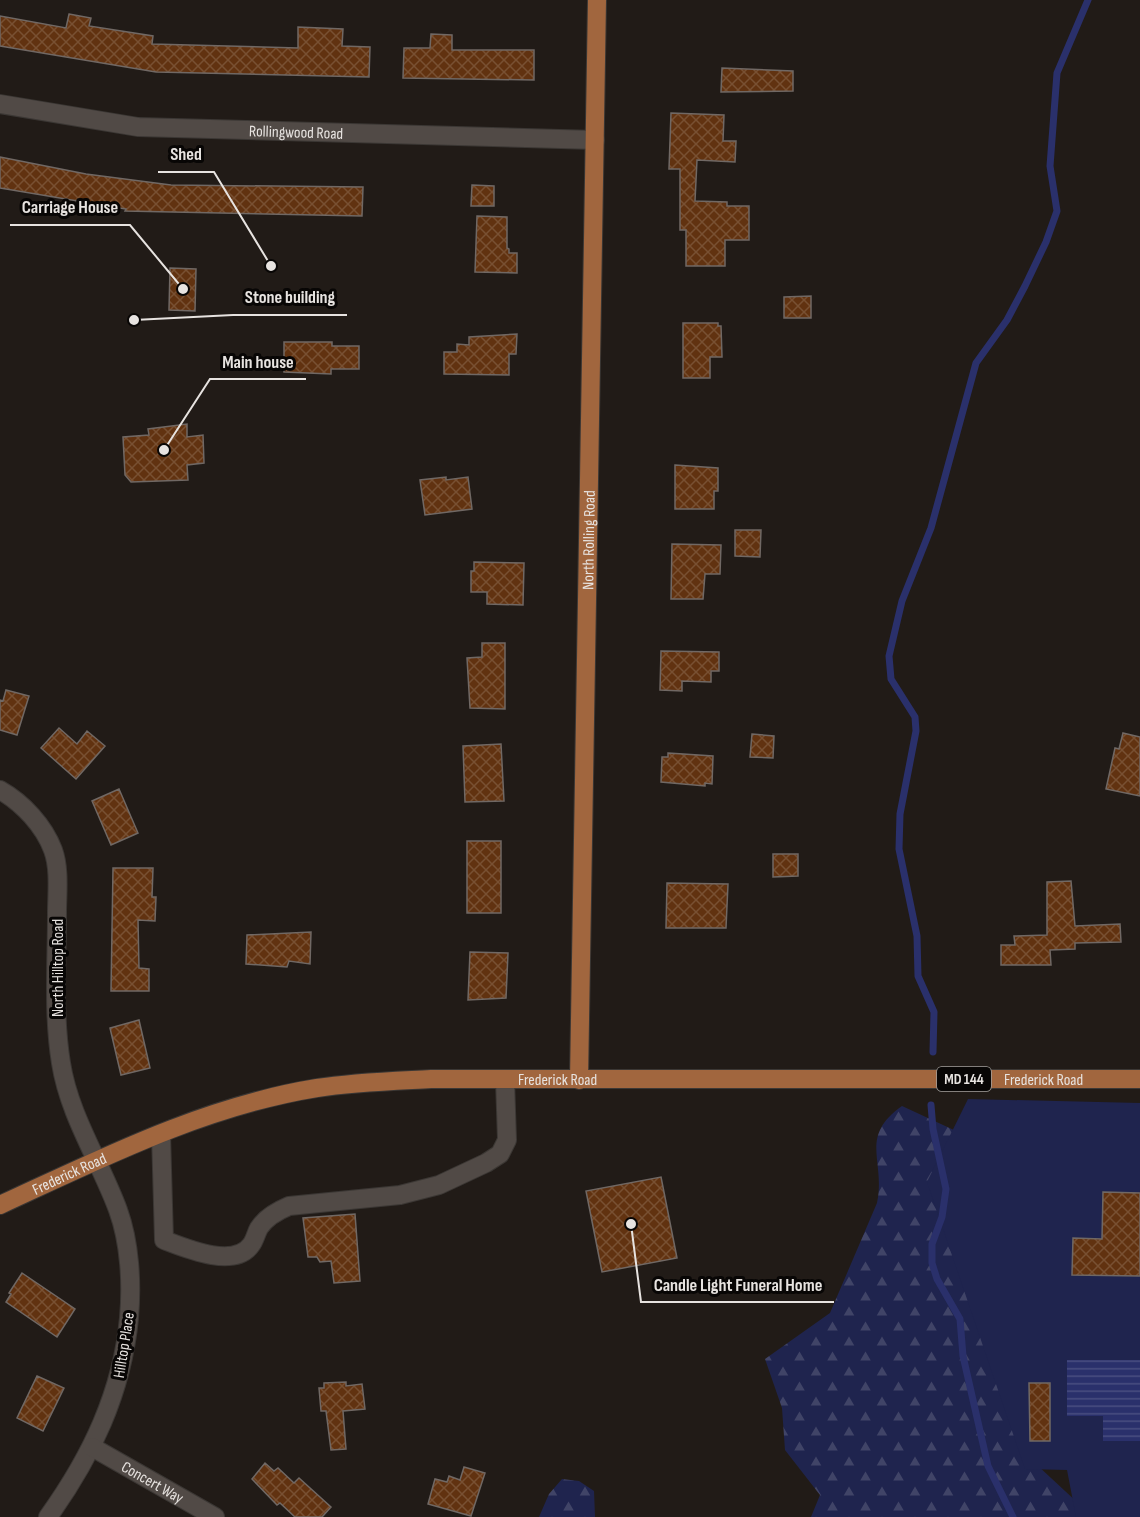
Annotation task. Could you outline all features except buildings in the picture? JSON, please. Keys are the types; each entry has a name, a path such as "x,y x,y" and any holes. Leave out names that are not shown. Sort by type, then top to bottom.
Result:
{"main road":[{"name":"North Rolling Road","path":"579,1080 597,0"},
{"name":"Frederick Road","path":"0,1205 95,1161 217,1113 317,1088 431,1079 1140,1079"}],"street":[{"name":"Rollingwood Road","path":"0,104 138,128 595,140"},
{"name":"North Hilltop Road","path":"0,790 21,806 42,827 54,852 57,883 57,1029 61,1064 71,1100 95,1161"},
{"path":"161,1134 164,1240 196,1253 236,1255 242,1254 251,1245 260,1226 273,1214 289,1206 400,1195 439,1185 500,1154 507,1140 506,1080"},
{"name":"Hilltop Place","path":"48,1517 92,1446 111,1405 124,1356 129,1316 126,1238 118,1211 95,1161"},
{"name":"Concert Way","path":"92,1446 215,1517"}],"green space":[{"path":"968,1099 1140,1103 1140,1517 1076,1517 1067,1470 1025,1469 927,1182"},
{"path":"902,1106 969,1137 1037,1465 1093,1517 811,1517 820,1495 785,1450 782,1408 765,1359 830,1313 877,1203 879,1174 877,1139 889,1117"},
{"path":"562,1479 579,1481 594,1491 595,1517 539,1517 549,1494"}],"shaded area":[{"path":"1067,1360 1140,1360 1140,1441 1103,1441 1103,1416 1067,1416"}],"waterway":[{"path":"933,1052 934,1012 918,976 917,936 899,849 900,814 916,731 915,717 891,679 889,656 902,601 931,528 976,363 1007,320 1046,242 1057,211 1050,166 1057,73 1088,0"},
{"path":"931,1105 933,1129 946,1189 942,1217 932,1244 932,1263 937,1279 960,1319 963,1356 988,1466 1013,1517"}],"place":[{"name":"Shed","path":"271,266"},
{"name":"Carriage House","path":"183,289"},
{"name":"Stone building","path":"134,320"},
{"name":"Main house","path":"164,450"},
{"name":"Candle Light Funeral Home","path":"631,1224"}]}
